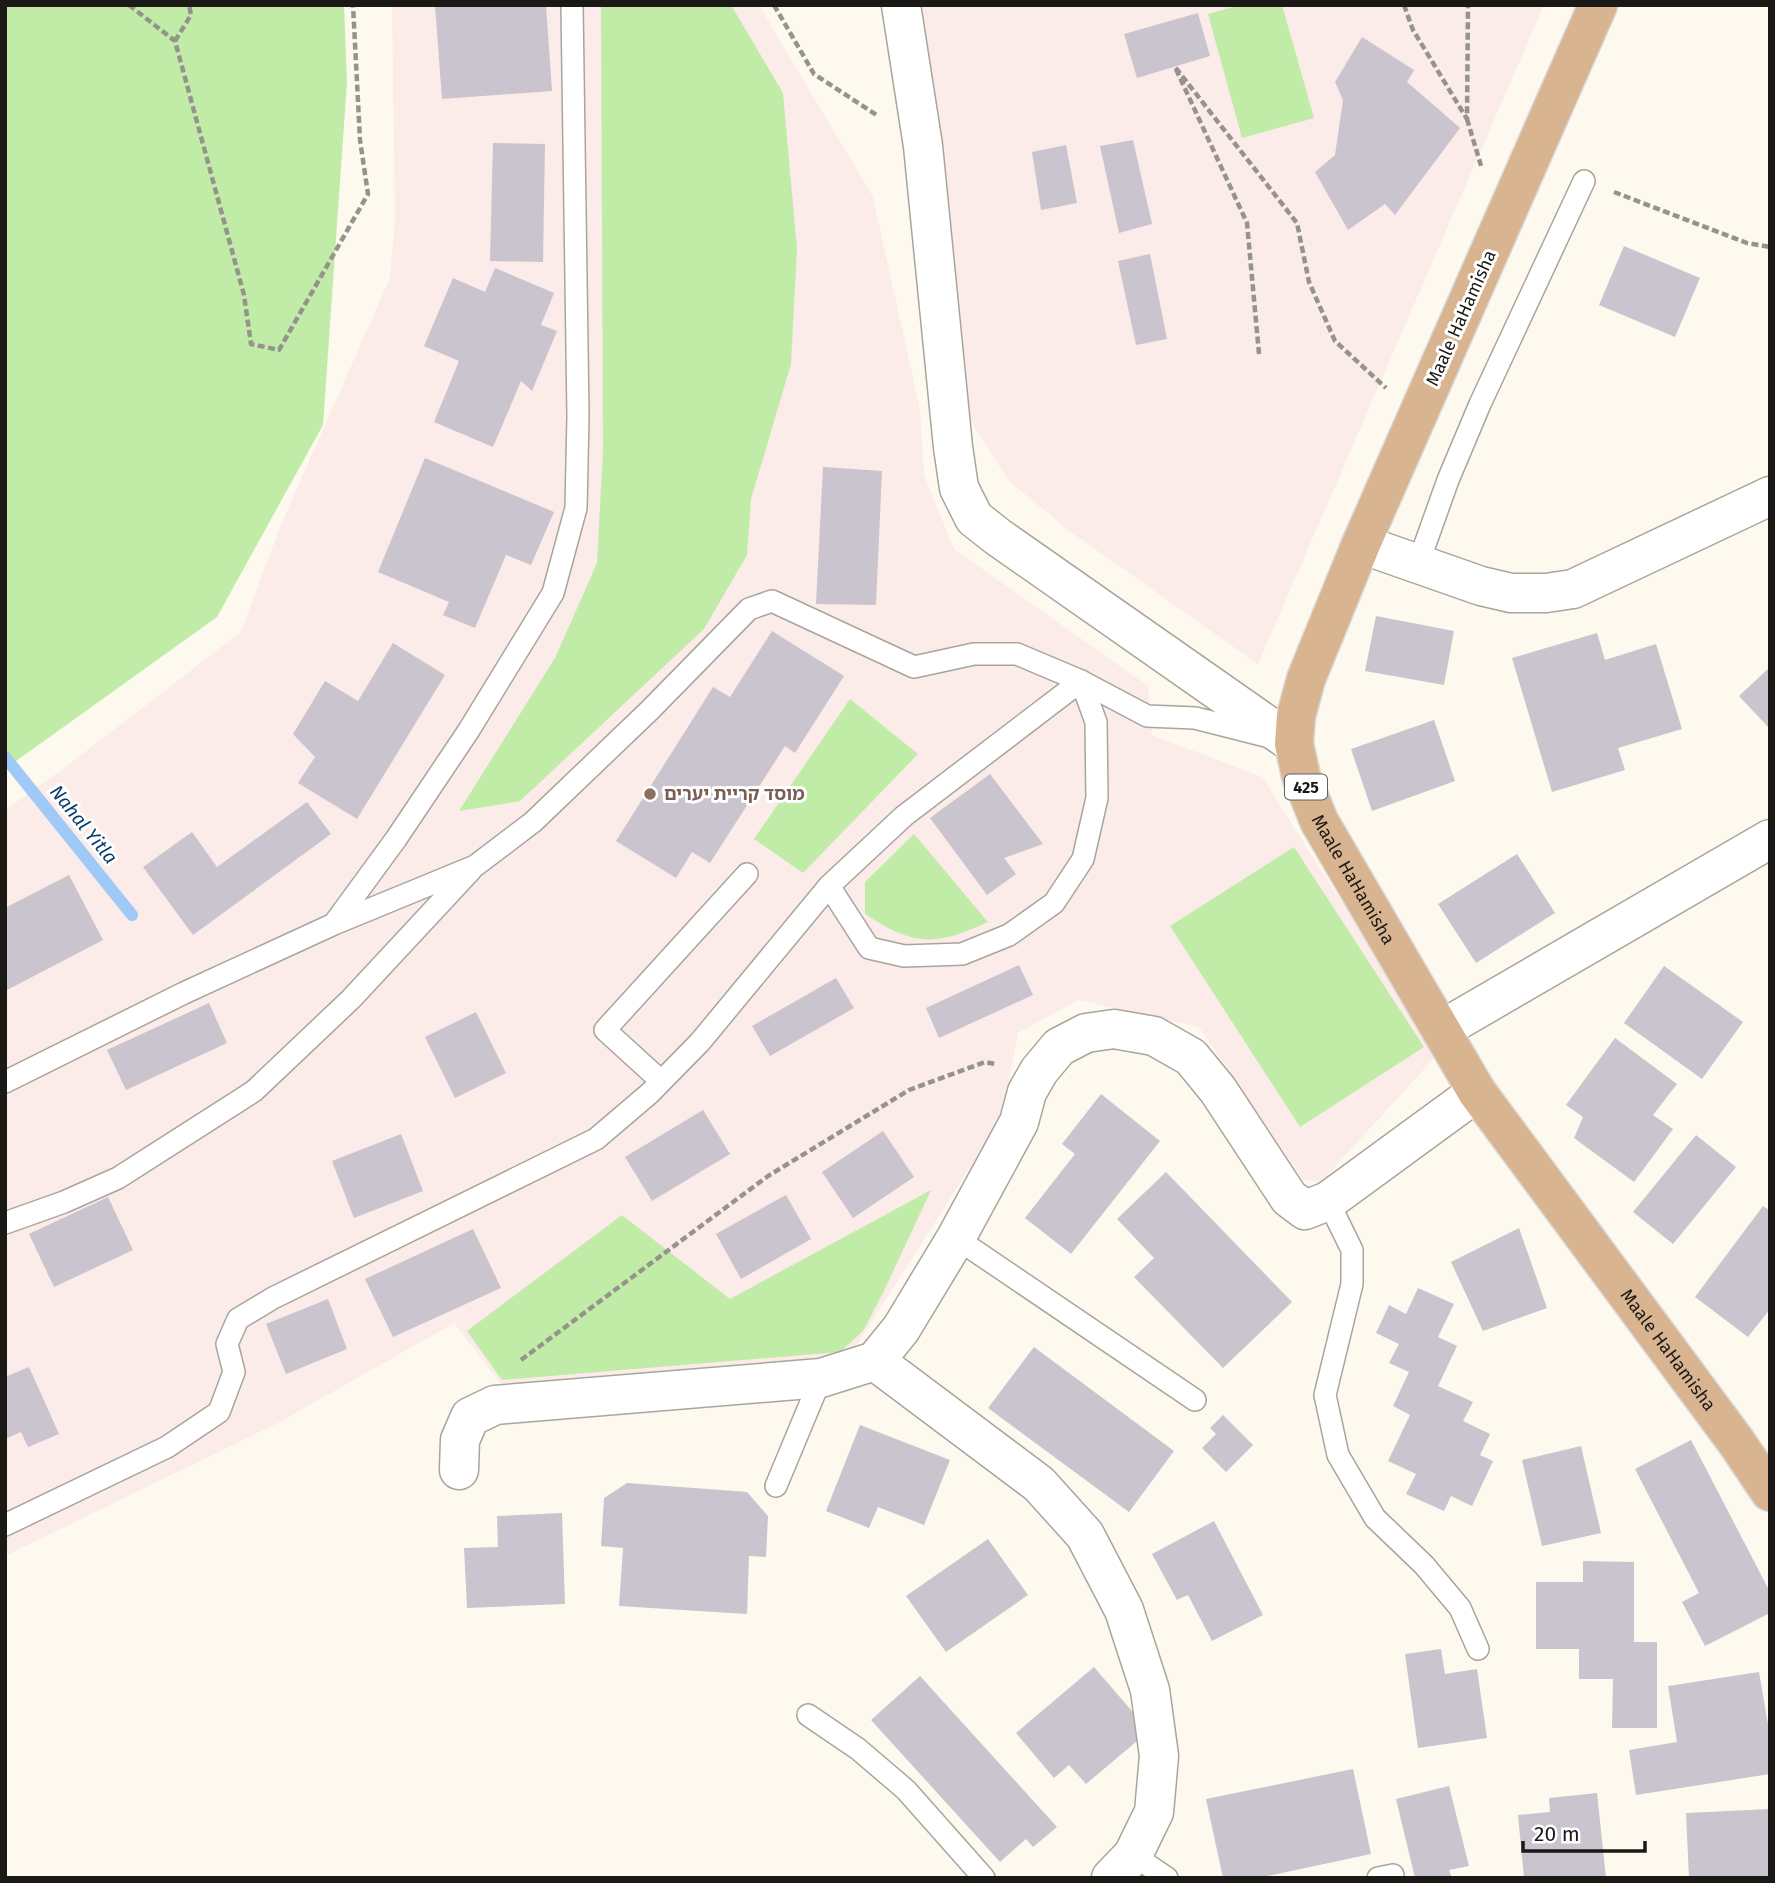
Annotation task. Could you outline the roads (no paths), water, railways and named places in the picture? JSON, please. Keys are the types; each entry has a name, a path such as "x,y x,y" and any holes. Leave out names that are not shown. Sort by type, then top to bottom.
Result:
{"main road":[{"name":"Maale HaHamisha","path":"1598,5 1361,544 1306,679 1296,716 1294,744 1301,776 1319,821 1477,1092 1737,1443 1770,1492"}],"street":[{"path":"901,5 923,146 953,447 959,488 974,518 1294,744"},
{"path":"1361,544 1481,586 1511,593 1546,593 1573,589 1770,496"},
{"path":"1441,1030 1770,839"},
{"path":"459,1471 460,1440 470,1417 495,1405 821,1378 875,1361 901,1329 956,1238 1019,1122 1027,1092 1038,1070 1059,1047 1086,1033 1114,1029 1154,1036 1191,1057 1218,1090 1289,1198 1305,1210 1328,1201 1477,1092"},
{"path":"875,1361 1038,1484 1084,1535 1124,1610 1150,1690 1159,1756 1154,1812 1122,1866"}],"lane":[{"path":"334,924 447,762 553,593 576,508 578,416 572,5"},
{"path":"1418,564 1448,480 1480,404 1584,181"},
{"path":"5,1223 64,1202 118,1178 254,1091 351,999 475,866 533,822 749,609 772,601 914,667 974,654 1017,654 1081,681 1147,716 1195,718 1294,744"},
{"path":"5,1524 167,1447 219,1412 234,1372 227,1343 238,1319 273,1298 596,1139 662,1082 700,1042 829,886 904,816 1081,681"},
{"path":"829,886 869,948 904,956 962,954 1009,935 1054,903 1083,859 1097,797 1096,722 1081,681"},
{"path":"5,1082 184,993 334,924 475,866"},
{"path":"662,1082 605,1030 747,874"},
{"path":"1328,1201 1352,1250 1352,1284 1325,1395 1338,1455 1375,1518 1424,1565 1460,1608 1478,1649"},
{"path":"956,1238 1195,1399"},
{"path":"776,1486 821,1378"},
{"path":"808,1716 858,1749 906,1790 984,1878"},
{"path":"1122,1866 1167,1878"}],"waterway":[{"name":"Nahal Yitla","path":"5,757 132,915"}],"place":[{"name":"מוסד קריית יערים","path":"650,794"}]}
